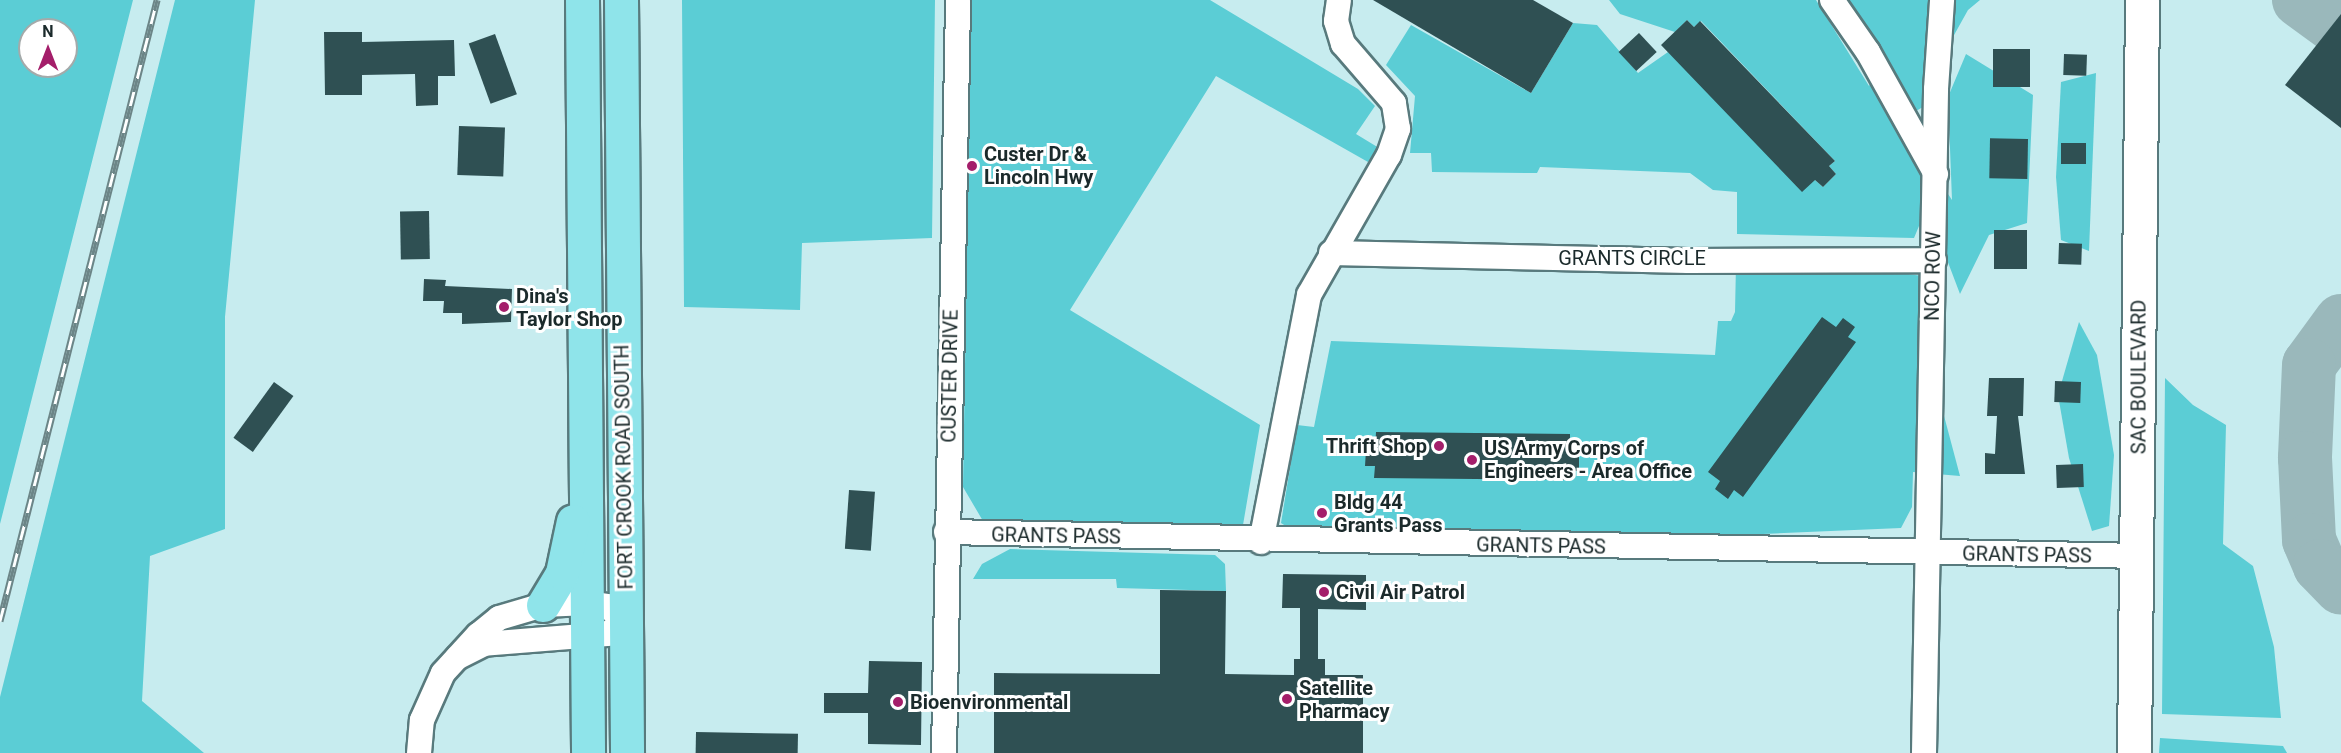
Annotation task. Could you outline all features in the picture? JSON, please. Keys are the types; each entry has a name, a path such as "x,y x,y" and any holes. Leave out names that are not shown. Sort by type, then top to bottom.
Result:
{"main road":[{"name":"FORT CROOK ROAD SOUTH","path":"582,0 588,753"},
{"name":"FORT CROOK ROAD SOUTH","path":"621,0 627,753"},
{"path":"543,605 562,573 586,460"}],"street":[{"name":"CUSTER DRIVE","path":"944,753 946,532 958,0"},
{"path":"1261,542 1302,320 1330,254 1389,155 1398,129 1394,104 1343,44 1336,21 1339,0"},
{"path":"1832,0 1868,52 1936,174"},
{"name":"NCO ROW","path":"1924,753 1936,174 1942,0"},
{"name":"SAC BOULEVARD","path":"2134,753 2142,0"},
{"name":"GRANTS CIRCLE","path":"1330,254 1688,261 1934,260"},
{"name":"GRANTS PASS","path":"946,532 1261,542 2137,556"},
{"path":"419,753 430,696 456,658 499,618 543,605 588,603 607,606 625,621 607,634 512,639 484,644 456,658"}],"shaded area":[{"path":"0,0 133,0 0,524"},
{"path":"175,0 255,0 225,317 225,529 150,556 142,701 204,753 0,753 0,697"},
{"path":"682,0 935,0 932,238 802,243 800,310 684,307"},
{"path":"971,0 1210,0 1358,89 1375,106 1356,134 1379,148 1368,162 1216,76 1070,310 1260,425 1243,525 983,521 963,487"},
{"path":"1609,0 1816,0 1869,86 1872,79 1952,200 1948,97 1966,54 2033,95 2027,223 1989,235 1960,294 1938,236 1919,226 1914,238 1737,234 1737,192 1713,190 1690,173 1540,167 1537,173 1432,172 1431,153 1410,153 1415,96 1386,65 1411,25 1531,93 1573,23 1597,25 1638,73 1668,52 1823,187 1836,174 1829,166 1835,161 1701,21 1694,27 1687,20 1675,32 1620,14"},
{"path":"1845,0 1980,0 1968,10 1924,89 1923,107 1916,111"},
{"path":"2096,73 2089,251 2061,240 2056,177 2061,82"},
{"path":"1736,264 1906,268 1908,274 1922,276 1926,348 1960,476 1913,472 1912,507 1901,528 1740,535 1292,530 1281,523 1297,425 1314,427 1331,341 1715,355 1718,321 1731,321 1735,312"},
{"path":"2079,322 2097,355 2114,455 2109,526 2092,531 2069,458 2058,395"},
{"path":"2165,378 2193,405 2226,425 2223,544 2253,566 2274,647 2281,718 2162,714"},
{"path":"1010,549 1215,555 1225,564 1226,591 1117,588 1116,579 973,579 982,564"},
{"path":"2160,738 2283,746 2287,753 2159,753"}],"building":[{"path":"1373,0 1533,0 1573,23 1531,93"},
{"path":"2341,14 2341,128 2285,85"},
{"path":"1687,20 1694,27 1700,21 1835,161 1829,166 1836,174 1823,187 1815,180 1802,192 1661,45"},
{"path":"324,32 362,32 362,42 454,40 455,76 438,76 438,105 416,106 415,74 362,75 362,95 325,95"},
{"path":"1639,33 1657,52 1636,71 1619,52"},
{"path":"495,34 517,94 491,104 469,44"},
{"path":"1993,49 2030,49 2030,87 1993,87"},
{"path":"2064,54 2087,55 2086,76 2063,75"},
{"path":"459,126 505,128 503,177 457,175"},
{"path":"1990,138 2028,139 2027,179 1989,178"},
{"path":"2061,143 2086,143 2086,164 2061,164"},
{"path":"429,211 430,259 401,259 400,212"},
{"path":"1994,230 2027,230 2027,269 1994,269"},
{"path":"2059,243 2082,244 2081,265 2058,264"},
{"path":"424,279 446,280 445,286 512,289 511,322 462,324 462,313 443,313 444,301 423,301"},
{"path":"1822,317 1836,327 1843,318 1855,327 1848,337 1856,342 1743,497 1734,490 1728,499 1715,489 1720,481 1708,472"},
{"path":"1989,378 2024,378 2023,416 2018,416 2025,474 1985,474 1985,453 1995,454 1997,416 1987,416"},
{"path":"2055,381 2081,382 2080,403 2054,402"},
{"path":"274,382 293,396 253,452 233,438"},
{"name":"US Army Corps of Engineers - Area Office","path":"1376,432 1570,434 1570,454 1579,454 1579,471 1569,471 1569,480 1374,478 1375,466 1365,466 1366,450 1375,450"},
{"path":"2083,464 2084,487 2057,488 2056,465"},
{"path":"849,490 875,492 871,551 845,549"},
{"path":"1283,574 1366,575 1366,610 1318,609 1318,659 1325,659 1325,675 1363,675 1363,753 994,753 994,673 1160,674 1160,590 1226,591 1225,674 1294,675 1294,659 1300,659 1300,608 1282,608"},
{"path":"869,661 922,662 921,745 868,744 868,713 824,713 824,693 868,693"},
{"path":"696,732 798,734 798,753 696,753"}],"taxiway":[{"path":"2299,0 2333,25"},
{"path":"2341,321 2309,365 2305,458 2309,540 2320,566 2341,588"}],"railway":[{"path":"0,621 157,0"}],"place":[{"name":"Custer Dr & Lincoln Hwy","path":"972,166"},
{"name":"Dina's Taylor Shop","path":"504,307"},
{"name":"Thrift Shop","path":"1439,446"},
{"name":"US Army Corps of Engineers - Area Office","path":"1472,460"},
{"name":"Bldg 44 Grants Pass","path":"1322,513"},
{"name":"Civil Air Patrol","path":"1324,592"},
{"name":"Satellite Pharmacy","path":"1287,699"},
{"name":"Bioenvironmental","path":"898,702"}]}
